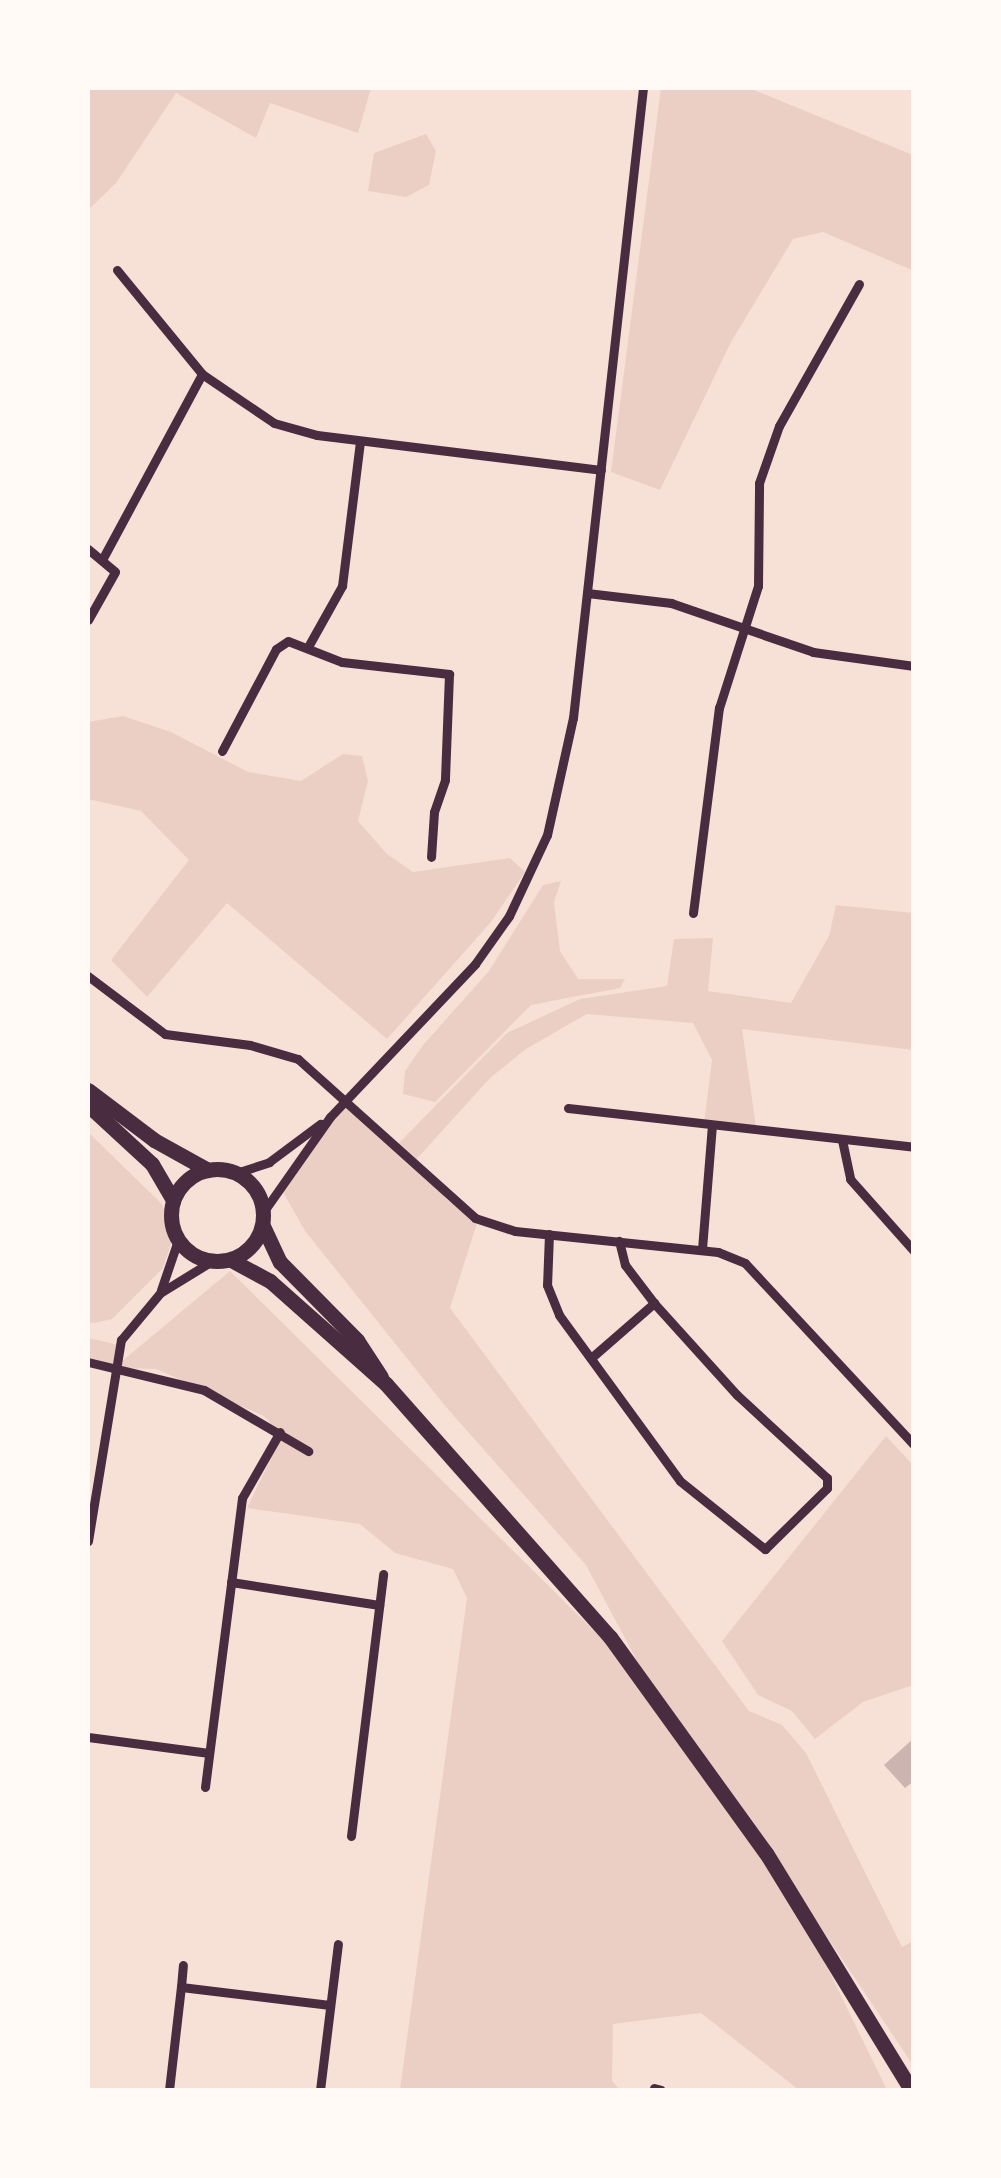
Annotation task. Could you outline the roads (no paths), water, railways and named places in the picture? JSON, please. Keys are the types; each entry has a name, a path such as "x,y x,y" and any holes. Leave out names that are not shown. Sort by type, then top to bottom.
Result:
{"main road":[{"path":"88,1090 154,1140 208,1170 236,1173 258,1192 263,1219 280,1262 357,1340 386,1384"},
{"path":"88,1106 152,1164 174,1200 178,1240 212,1262 230,1260 254,1244 263,1219"},
{"path":"174,1200 186,1180 208,1170"},
{"path":"230,1260 270,1281 386,1384 542,1555 667,1710 766,1854 911,2090"}],"street":[{"path":"236,1173 269,1162 346,1101 475,964 534,868 566,763 643,88"},
{"path":"116,270 202,374 274,423 360,441 601,470"},
{"path":"693,913 719,708 758,586 755,509 766,457 859,284"},
{"path":"103,558 149,475 155,452 202,374"},
{"path":"309,645 342,586 360,441"},
{"path":"88,549 115,572 88,620"},
{"path":"586,593 671,602 813,652 914,666"},
{"path":"222,750 276,649 288,641 309,645 342,662 449,674 445,780 434,812 430,856"},
{"path":"88,976 165,1034 284,1053 346,1101 475,1218 549,1234 702,1249 735,1258 764,1277 914,1445"},
{"path":"568,1108 914,1147"},
{"path":"263,1219 330,1116"},
{"path":"702,1249 712,1125"},
{"path":"842,1140 850,1179 914,1251"},
{"path":"549,1234 551,1301 680,1480 764,1549 826,1488 828,1478 737,1396 654,1303 624,1266 619,1241"},
{"path":"88,1541 121,1340 160,1292 178,1240"},
{"path":"160,1292 212,1262"},
{"path":"591,1358 654,1303"},
{"path":"88,1362 204,1390 308,1451"},
{"path":"205,1786 242,1498 280,1432"},
{"path":"351,1836 383,1574"},
{"path":"231,1582 378,1604"},
{"path":"88,1738 209,1753"},
{"path":"320,2090 338,1944"},
{"path":"169,2090 183,1964"},
{"path":"181,1987 330,2005"}]}
